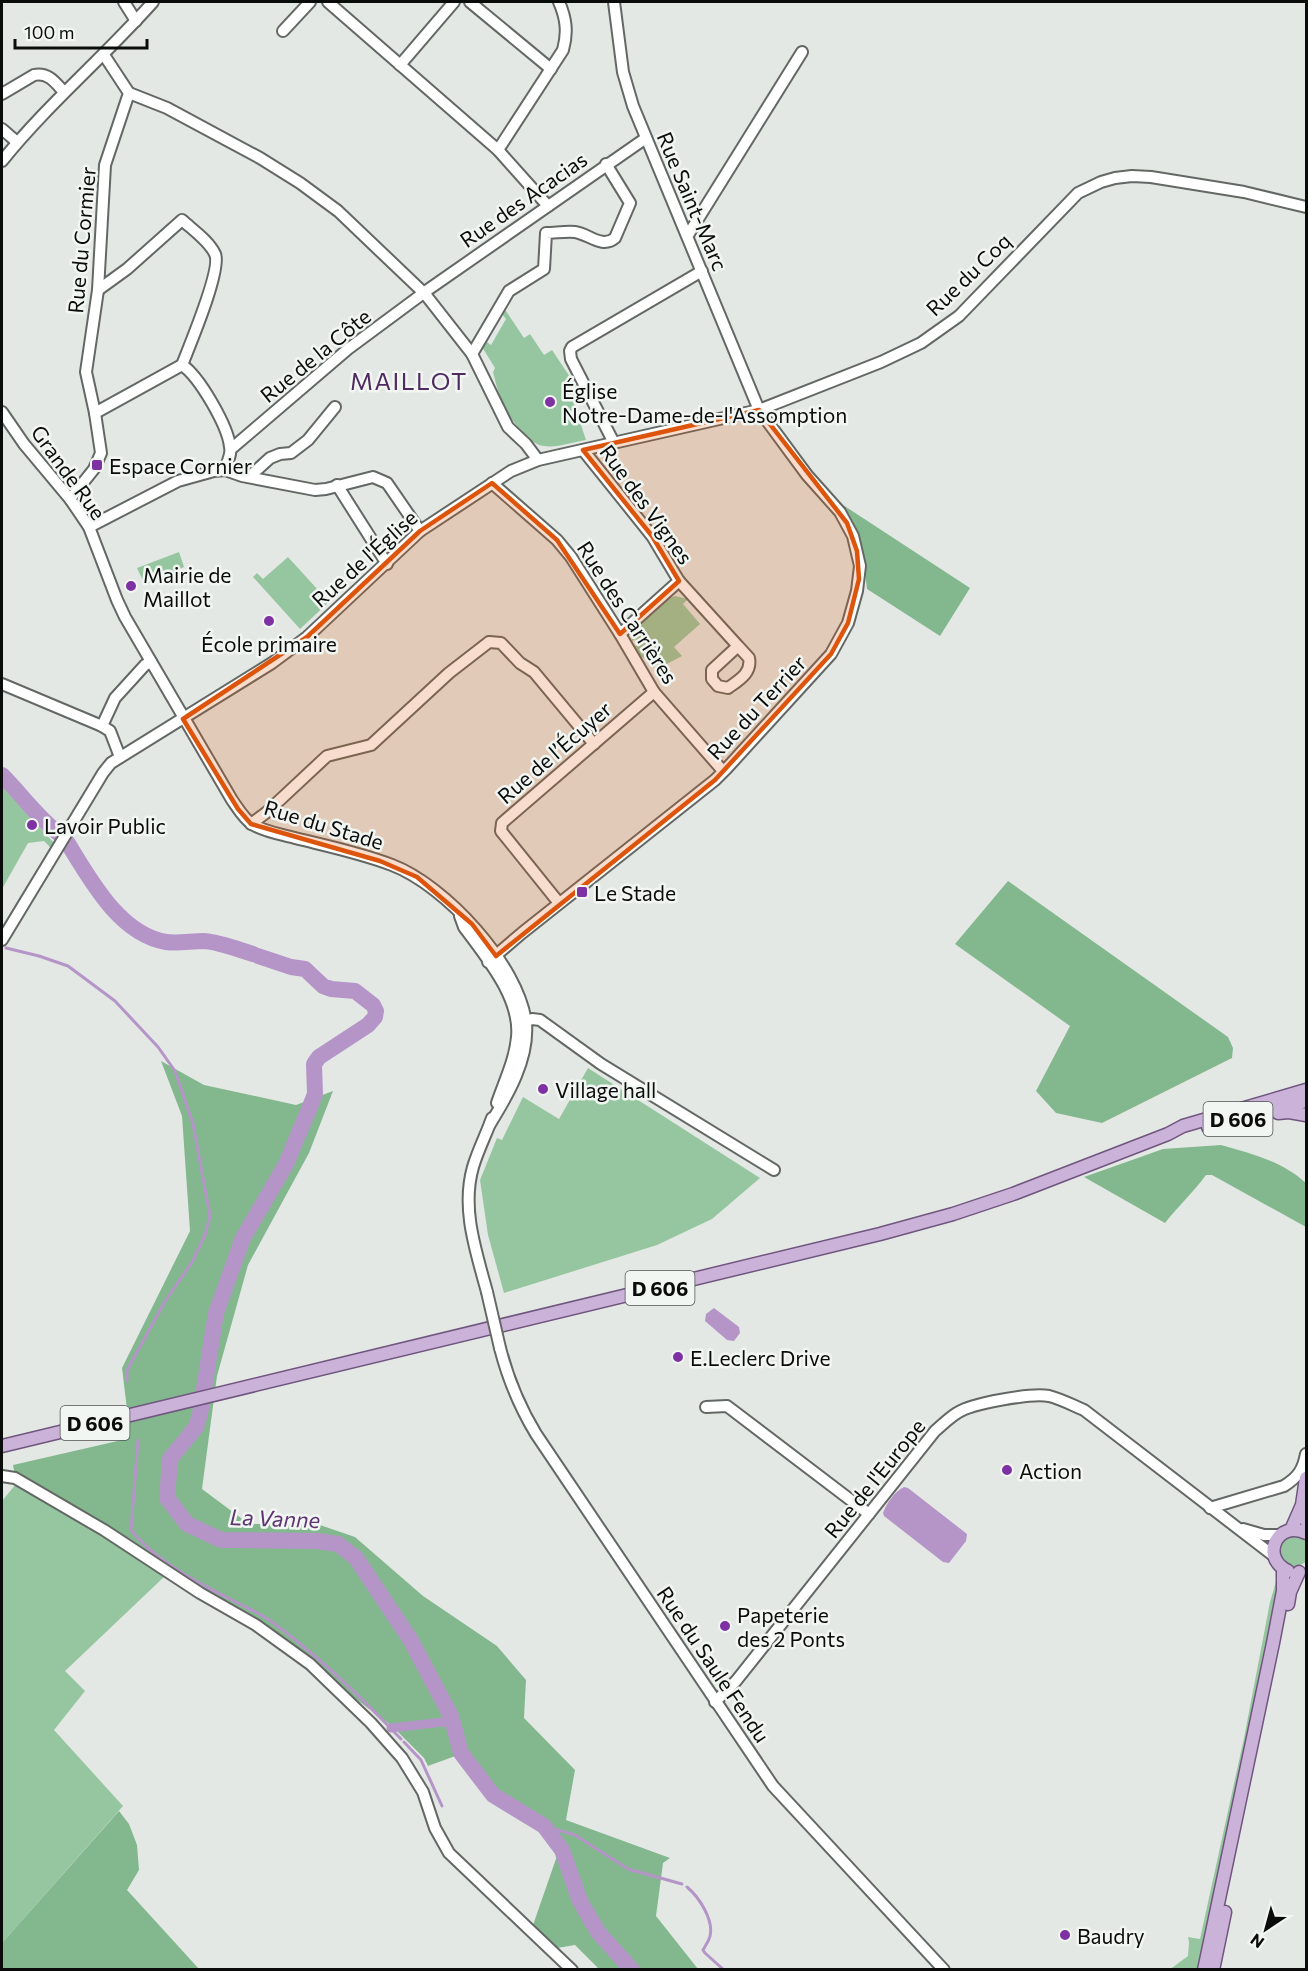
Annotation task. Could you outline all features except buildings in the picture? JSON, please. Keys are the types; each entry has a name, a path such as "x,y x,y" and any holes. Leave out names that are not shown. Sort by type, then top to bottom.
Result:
{"main road":[{"name":"D 606","path":"1252,1111 1306,1082"},
{"name":"D 606","path":"2,1446 901,1228 1013,1194 1168,1134 1187,1133 1306,1090"},
{"name":"D 606","path":"1252,1111 1306,1101"},
{"path":"1252,1111 1306,1115"},
{"path":"1204,1970 1283,1591 1283,1569 1274,1556 1274,1545 1286,1533 1302,1505 1306,1478"},
{"path":"1286,1533 1297,1530 1306,1533"},
{"path":"1213,1970 1290,1592 1303,1570 1283,1569"}],"street":[{"path":"124,2 135,21"},
{"path":"2,161 64,92 104,55 153,2"},
{"path":"283,31 310,2"},
{"path":"328,2 498,150 548,206"},
{"path":"400,65 454,2"},
{"path":"470,2 551,69"},
{"path":"498,150 563,50 566,37 565,15 559,2"},
{"name":"Rue Saint-Marc","path":"614,2 623,72 633,106 759,410"},
{"path":"688,235 802,52"},
{"path":"104,55 129,93 167,108 260,158 308,188 338,211 425,294 472,354 508,427 526,444 538,460"},
{"path":"2,94 34,75 40,74 54,81 64,92"},
{"name":"Rue du Cormier","path":"70,499 94,469 101,453 96,413 86,372 98,290 105,165 129,93"},
{"path":"2,129 17,142"},
{"name":"Rue des Acacias","path":"425,294 606,164 646,138"},
{"path":"546,233 577,232 605,243 615,238 630,203 606,164"},
{"name":"Rue du Coq","path":"759,410 881,362 921,343 959,316 1078,193 1090,187 1115,178 1151,177 1244,192 1306,207"},
{"path":"472,354 509,291 544,269 546,233 534,216"},
{"path":"96,413 182,365 200,320 216,265 214,252 182,220 127,269 98,290"},
{"path":"614,443 572,359 572,347 702,271"},
{"name":"Rue de la Côte","path":"231,449 348,349 425,294"},
{"path":"182,365 197,379 228,434 231,449 225,470"},
{"path":"249,477 270,458 291,453 308,440 335,407"},
{"name":"Rue de l'Église","path":"2,940 103,773 120,757 272,663 307,637 420,531 511,471 538,460 759,410"},
{"name":"Rue du Terrier","path":"492,959 715,780 831,654 848,623 859,579 858,551 847,523 807,475 759,410"},
{"name":"Grande Rue","path":"2,412 24,444 70,499 89,526 117,600 183,718"},
{"name":"Rue des Vignes","path":"583,450 652,536 679,581 738,646"},
{"path":"89,526 178,481 203,473 225,470 315,490 373,477 381,479 387,483 420,531"},
{"name":"Rue des Carrières","path":"492,483 557,540 584,575 654,692 723,771"},
{"path":"338,485 387,564"},
{"name":"Rue des Vignes","path":"620,634 679,581"},
{"path":"251,824 327,756 371,745 448,673 489,642 501,644 520,663 534,672 594,744"},
{"path":"102,726 115,698 145,665 151,662"},
{"path":"2,684 102,726 110,731 120,757"},
{"name":"Rue de l’Écuyer","path":"559,903 501,831 501,826 507,818 654,692"},
{"name":"Rue du Stade","path":"183,718 232,800 251,824 394,866 429,885 472,924 492,959 515,987 521,1021 521,1064 505,1101 490,1124 473,1168 469,1189 470,1224 487,1292"},
{"path":"521,1021 540,1020 601,1064 774,1170"},
{"name":"Rue du Saule Fendu","path":"487,1292 508,1378 526,1418 715,1702 773,1786 944,1970"},
{"name":"Rue de l'Europe","path":"715,1702 736,1681 935,1431 958,1412 979,1405 1024,1396 1047,1396 1084,1410 1274,1556"},
{"path":"706,1407 727,1406 869,1514"},
{"path":"1210,1508 1284,1486 1302,1471 1306,1454"},
{"path":"2,1476 15,1478 104,1530 200,1593 256,1625 310,1664 350,1702 402,1758 423,1792 435,1828 449,1853 572,1970"},
{"name":"Rue de l'Europe","path":"1229,1523 1252,1533 1286,1533"}],"highlighted area":[{"path":"759,410 847,523 857,551 859,579 848,623 831,654 715,780 496,956 472,924 417,877 380,861 251,824 238,809 183,719 307,637 420,531 492,483 557,540 620,634 679,581 652,536 583,450"}],"green space":[{"path":"504,308 524,338 530,334 544,355 552,350 580,392 572,398 586,440 554,446 538,445 512,420 500,398 493,372 495,368 482,347 481,338 491,345 506,319 501,313"},
{"path":"843,505 970,588 940,636 867,589 864,564"},
{"path":"179,552 184,567 145,585 137,568"},
{"path":"288,557 329,602 300,629 253,577 257,573 263,579"},
{"path":"675,596 688,599 683,604 700,624 674,647 682,656 661,667 640,656 635,646 639,644 636,639 632,641 632,635 648,615"},
{"path":"2,786 54,843 51,848 44,841 28,843 2,889"},
{"path":"1008,881 1228,1037 1233,1048 1232,1058 1102,1123 1056,1113 1036,1091 1070,1026 955,944"},
{"path":"161,1061 204,1085 296,1105 333,1091 309,1153 248,1265 217,1376 202,1489 249,1524 317,1524 355,1537 423,1596 497,1646 526,1680 524,1718 575,1770 566,1820 670,1858 663,1863 656,1916 698,1969 599,1969 575,1945 557,1948 533,1925 558,1853 541,1830 490,1797 458,1755 428,1766 424,1758 392,1726 341,1688 298,1649 263,1624 15,1476 13,1465 122,1440 130,1434 122,1368 190,1231 182,1116"},
{"path":"588,1068 760,1178 712,1219 657,1245 504,1293 488,1235 480,1180 497,1138 502,1140 523,1097 559,1119"},
{"path":"1221,1145 1277,1164 1306,1183 1306,1227 1212,1175 1206,1175 1165,1223 1084,1177 1163,1149"},
{"path":"16,1484 104,1534 165,1576 65,1671 85,1691 54,1730 123,1806 2,1943 2,1501"},
{"path":"1291,1535 1301,1536 1306,1540 1306,1562 1297,1567 1284,1561 1278,1550 1282,1541"},
{"path":"1278,1575 1280,1584 1202,1969 1169,1970 1188,1956 1188,1937 1200,1939 1244,1738 1270,1602"},
{"path":"119,1811 129,1824 137,1845 139,1870 127,1890 199,1969 2,1969 2,1943"}],"shaded area":[{"path":"714,1308 739,1327 740,1333 734,1341 727,1340 705,1321 706,1314"},
{"path":"904,1487 967,1534 966,1541 949,1563 943,1562 884,1516 883,1513 889,1502 897,1491"}],"waterway":[{"name":"La Vanne","path":"2,775 36,813 58,833"},
{"name":"La Vanne","path":"67,842 107,903 134,928 149,937 166,942 209,942 253,954"},
{"path":"6,948 68,966 115,1001 158,1047 175,1071 193,1124 210,1216 205,1235 192,1262 164,1303 127,1370 127,1381"},
{"name":"La Vanne","path":"258,956 291,967 305,969 323,986 331,989 355,991 373,1005 376,1011 375,1017 368,1025 319,1057 314,1064 315,1094 286,1164 243,1238 216,1313 200,1414 196,1427 170,1459 167,1498 187,1524 221,1540 317,1541 338,1544 356,1558 410,1639 451,1716 461,1753 493,1795 544,1826 562,1850 580,1901 598,1932 632,1970"},
{"path":"138,1440 131,1530 140,1541 177,1570 272,1622 339,1678 401,1739"},
{"path":"391,1728 452,1721"},
{"path":"404,1742 421,1760 442,1806"},
{"path":"544,1826 575,1835 628,1869 682,1884"},
{"path":"687,1887 701,1903 710,1923 710,1936 703,1950 724,1970"},
{"path":"775,1970 786,1970"}],"place":[{"name":"Église Notre-Dame-de-l'Assomption","path":"550,402"},
{"name":"Espace Cornier","path":"97,465"},
{"name":"Mairie de Maillot","path":"131,586"},
{"name":"École primaire","path":"269,621"},
{"name":"Lavoir Public","path":"32,825"},
{"name":"Le Stade","path":"582,892"},
{"name":"Village hall","path":"543,1089"},
{"name":"E.Leclerc Drive","path":"678,1357"},
{"name":"Action","path":"1007,1470"},
{"name":"Papeterie des 2 Ponts","path":"725,1626"},
{"name":"Baudry","path":"1065,1935"}],"district":[{"name":"MAILLOT","path":"409,380"}]}
